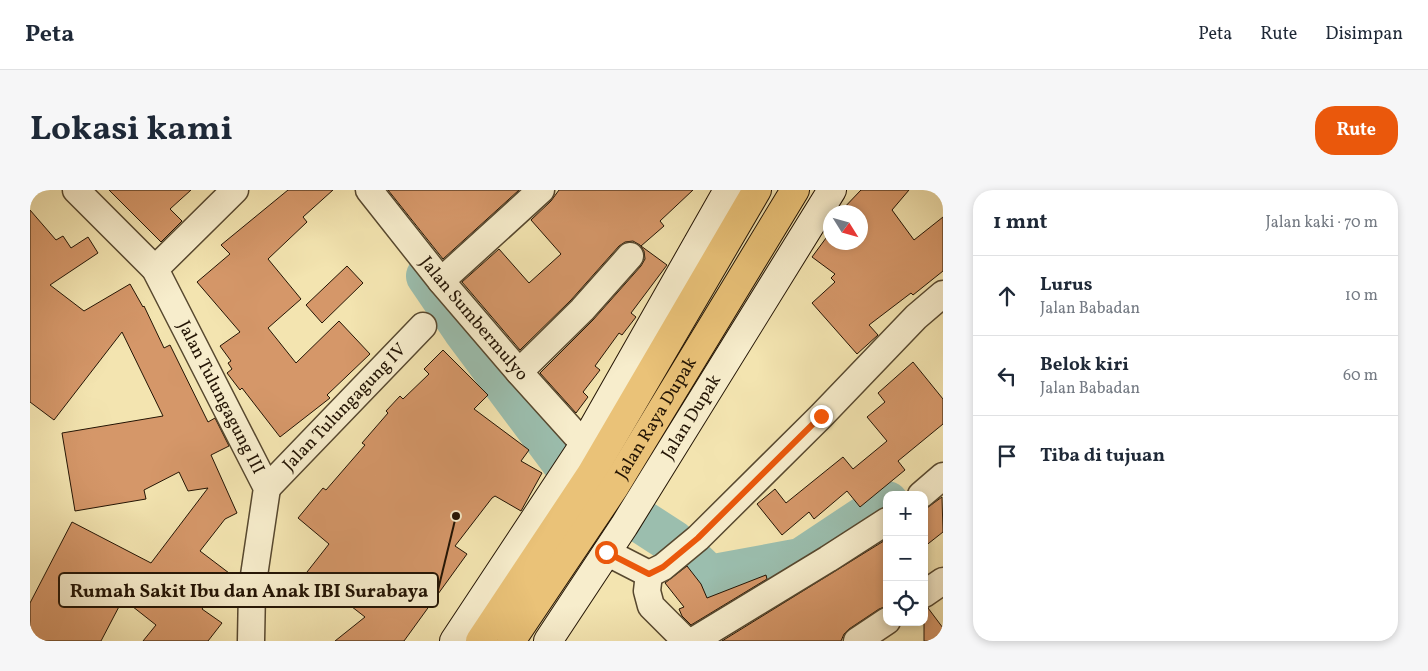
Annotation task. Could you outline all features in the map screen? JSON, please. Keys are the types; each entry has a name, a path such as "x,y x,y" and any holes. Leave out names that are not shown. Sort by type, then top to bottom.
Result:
{"main road":[{"path":"454,641 576,484 582,446 728,190"},
{"name":"Jalan Raya Dupak","path":"480,641 757,190"},
{"name":"Jalan Raya Dupak","path":"512,641 618,499 795,190"},
{"name":"Jalan Dupak","path":"548,641 624,526 618,499 832,190"}],"street":[{"name":"Jalan Tulungagung III","path":"76,190 155,269 267,488 252,589 251,641"},
{"path":"155,269 235,190"},
{"name":"Jalan Sumbermulyo","path":"370,190 442,280 582,446"},
{"path":"442,280 541,190"},
{"path":"519,372 582,310 630,256"},
{"path":"686,641 651,606 647,591 656,571 698,538 821,416 916,317 943,294"},
{"name":"Jalan Tulungagung IV","path":"267,488 423,326"},
{"path":"926,491 943,476"},
{"path":"693,641 883,524"},
{"path":"606,552 656,571"},
{"path":"928,591 943,582"},
{"path":"858,641 883,624"}],"building":[{"path":"109,190 191,190 170,209 182,221 161,242"},
{"path":"288,190 333,190 303,217 307,222 268,259 301,299 268,328 296,363 339,321 370,354 327,395 330,398 280,437 242,388 240,390 227,373 232,369 228,363 231,361 220,346 240,332 197,282 230,254 221,245"},
{"path":"388,190 519,190 443,259"},
{"path":"559,190 693,190 660,221 664,226 641,246 667,265 631,313 636,317 622,335 619,333 595,366 600,370 583,392 588,397 576,413 540,373 593,320 641,266 645,259 644,251 640,245 633,241 625,242 619,246 571,300 520,350 462,282 499,249 529,283 561,254 531,220 551,201"},
{"path":"861,190 909,190 892,210 914,240 943,217 943,271 913,295 911,293 869,325 878,335 857,354 812,303 835,282 831,278 835,274 812,257 823,242 823,250 868,250 868,205 847,205"},
{"path":"30,210 56,240 63,236 71,248 88,237 98,253 50,285 84,311 130,284 144,306 164,348 170,345 208,422 215,418 229,446 211,455 237,513 225,519 200,551 229,573 202,609 222,623 208,641 143,641 156,625 123,599 101,641 30,641 30,603 72,522 151,563 208,488 188,491 179,472 144,490 146,499 75,511 62,433 163,416 122,332 54,420 30,402"},
{"path":"347,266 363,283 322,323 306,305"},
{"path":"443,350 488,395 474,409 529,450 521,461 542,473 521,511 495,496 492,498 455,546 467,554 404,641 335,641 365,617 307,572 329,544 298,518 323,488 326,490 365,445 362,443 388,413 386,411 400,396 403,399 429,374 424,369"},
{"path":"913,362 943,399 943,424 898,461 905,470 860,507 847,491 814,519 809,512 782,535 757,504 775,489 786,503 843,457 853,469 887,441 867,417 885,402 878,393"},
{"path":"942,497 943,532 928,544 928,536 928,507"},
{"path":"883,541 883,608 849,629 841,641 722,641"},
{"path":"687,566 701,584 707,598 766,575 767,579 691,625 682,616 679,609 684,607 665,583"},
{"path":"928,608 943,628 943,641 924,641 924,626 928,626"}],"waterway":[{"path":"428,276 464,329 576,479 673,542 709,577 801,560 883,506"}],"place":[{"name":"Rumah Sakit Ibu dan Anak IBI Surabaya","path":"456,516"}],"route":[{"path":"606,552 649,574 663,567 698,538 821,416"}]}
